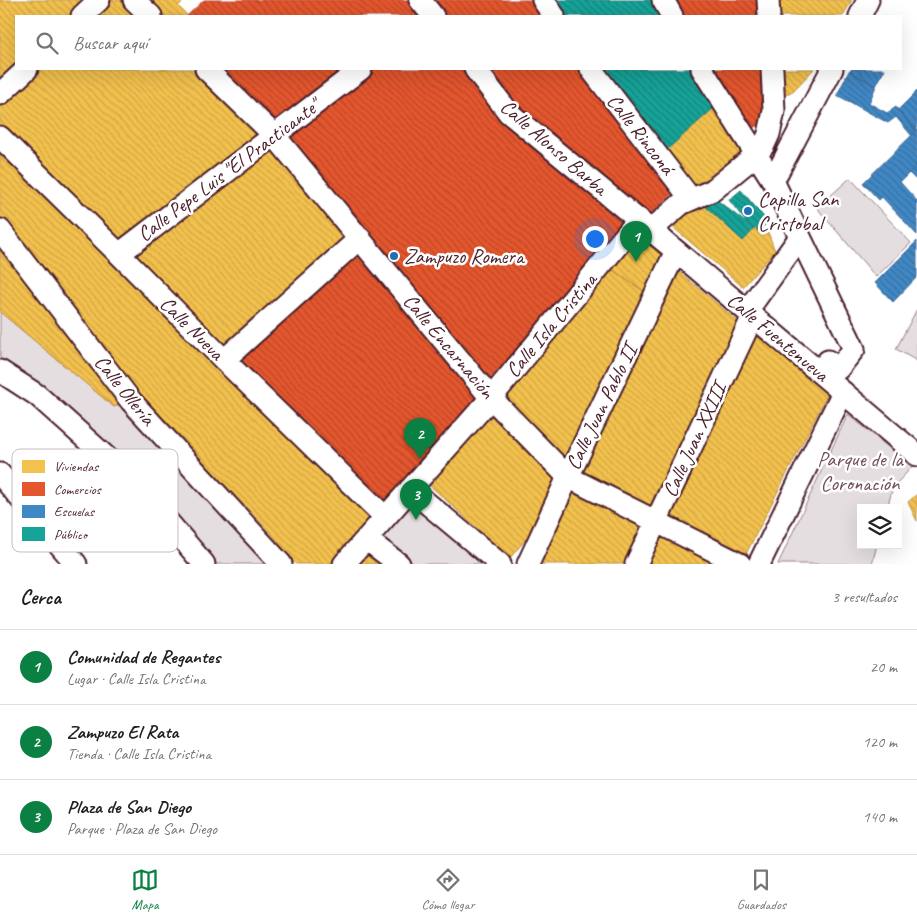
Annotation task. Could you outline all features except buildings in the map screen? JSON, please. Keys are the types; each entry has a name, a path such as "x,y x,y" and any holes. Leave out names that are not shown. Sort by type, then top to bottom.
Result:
{"street":[{"path":"83,15 99,0"},
{"path":"134,0 150,15"},
{"path":"543,0 553,15"},
{"path":"663,0 671,15"},
{"path":"768,0 769,15"},
{"path":"860,15 868,0"},
{"path":"0,94 26,70"},
{"name":"Calle Encarnación","path":"207,70 274,135 491,398 568,477 740,564"},
{"name":"Calle Pepe Luis \"El Practicante\"","path":"119,254 360,70"},
{"name":"Calle Alonso Barba","path":"476,70 509,113 645,224"},
{"name":"Calle Rinconá","path":"592,70 691,198"},
{"path":"703,70 773,181 854,349 838,369 828,360 819,372"},
{"path":"757,154 769,134 774,111 772,70"},
{"path":"773,181 831,70"},
{"name":"Calle Nueva","path":"0,137 385,517"},
{"name":"Calle Isla Cristina","path":"344,564 645,224 691,198 701,196 713,190 757,154"},
{"name":"Calle Fuentenueva","path":"645,224 917,455"},
{"name":"Calle Ollería","path":"0,230 131,401 175,449"},
{"name":"Calle Juan XXIII","path":"636,564 750,313 800,237"},
{"path":"224,360 360,238"},
{"name":"Calle Juan Pablo II","path":"528,564 676,251"},
{"path":"0,371 37,396 97,449"},
{"path":"758,564 843,392"},
{"name":"Calle Ollería","path":"178,452 281,564"},
{"path":"0,474 12,488"},
{"path":"410,489 500,564"},
{"path":"178,534 204,564"},
{"path":"366,539 399,564"},
{"path":"66,552 76,564"}],"green space":[{"path":"850,178 911,243 876,277 817,208"},
{"path":"917,309 917,361 896,349"},
{"path":"0,312 114,407 122,403 165,449 105,449 0,363"},
{"name":"Parque de la Coronación","path":"848,414 912,467 893,487 888,504 857,504 857,549 876,549 872,564 778,564"},
{"path":"178,463 273,564 216,564 178,520"},
{"path":"411,500 490,564 413,564 379,541"}],"place":[{"name":"Capilla San Cristobal","path":"748,211"},
{"name":"Zampuzo Romera","path":"394,256"},
{"name":"Comunidad de Regantes","path":"636,262"},
{"name":"Zampuzo El Rata","path":"420,459"},
{"name":"Plaza de San Diego","path":"416,520"}]}
